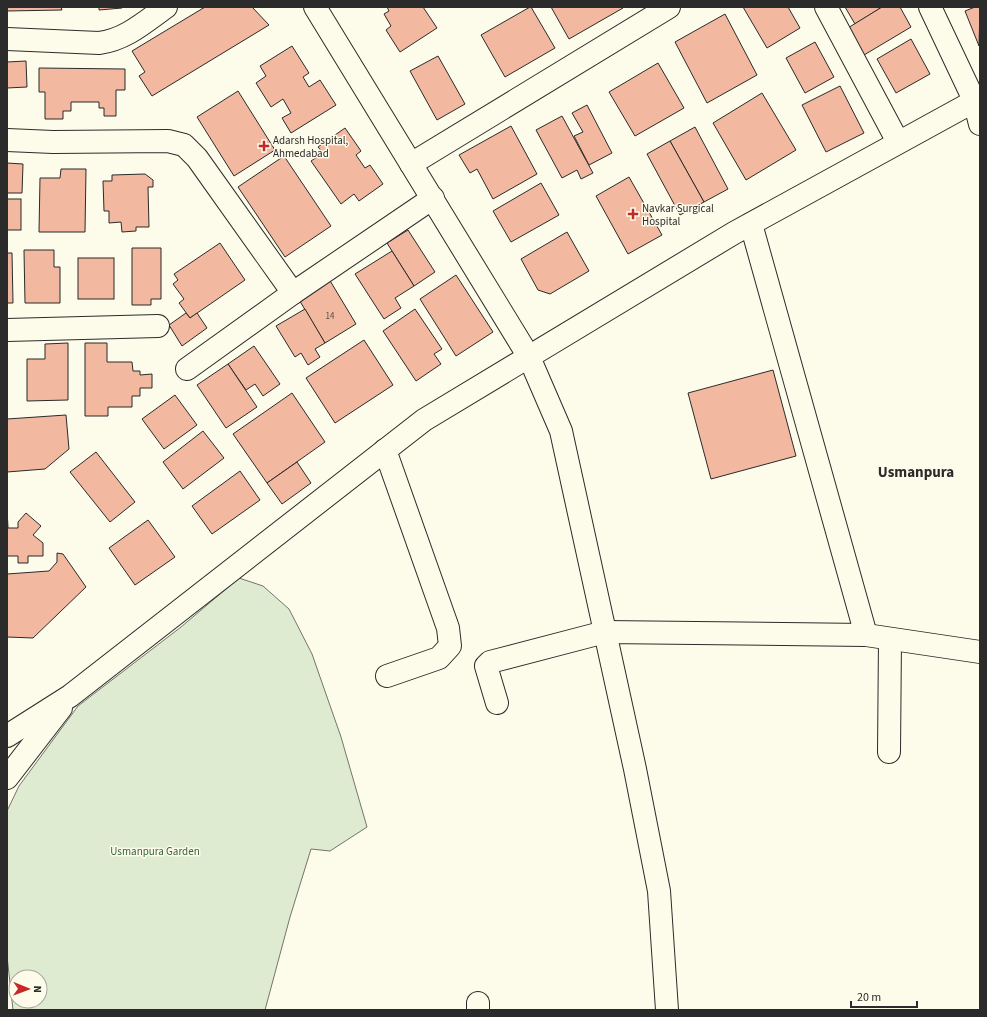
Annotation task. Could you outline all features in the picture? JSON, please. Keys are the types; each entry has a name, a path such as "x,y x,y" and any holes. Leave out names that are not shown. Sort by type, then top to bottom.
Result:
{"street":[{"path":"7,39 99,43 111,42 122,38 166,7"},
{"path":"315,7 529,357 561,431 635,769 659,891 667,1010"},
{"path":"411,164 669,7"},
{"path":"826,7 898,142"},
{"path":"930,7 977,99 980,124"},
{"path":"7,736 70,696 424,420 751,224 977,99"},
{"path":"7,140 53,142 168,141 184,144 197,158 293,293"},
{"path":"188,369 293,293 433,198"},
{"path":"751,224 866,635"},
{"path":"7,330 158,326"},
{"path":"386,450 448,628 450,646 439,658 387,676"},
{"path":"497,703 486,666 490,662 605,632 866,635 980,652"},
{"path":"889,752 890,639"},
{"path":"7,778 70,696"}],"green space":[{"name":"Usmanpura Garden","path":"239,578 263,586 289,609 312,654 341,737 367,827 330,851 311,849 290,917 265,1010 13,1010 48,1009 48,969 8,969 7,956 7,811 19,786 78,706 181,627"}],"building":[{"path":"7,7 61,7 62,10 7,11"},
{"path":"99,7 122,7 122,8 99,10"},
{"path":"205,7 252,7 269,25 152,96 139,76 145,72 132,51"},
{"path":"387,7 423,7 437,28 400,52 386,30 391,26 384,14 389,11"},
{"path":"530,7 555,48 505,77 481,35"},
{"path":"551,7 622,7 623,8 569,39"},
{"path":"743,7 788,7 800,28 767,48"},
{"path":"845,7 882,7 855,24"},
{"path":"882,7 900,7 911,27 859,58 843,31"},
{"path":"975,7 980,7 979,46 965,11"},
{"path":"725,14 757,75 707,103 675,42"},
{"path":"911,39 930,74 896,93 877,59"},
{"path":"815,42 834,77 805,93 786,58"},
{"path":"292,46 309,73 303,77 309,87 320,80 336,105 291,133 282,118 291,113 283,99 271,107 256,83 266,76 260,66"},
{"path":"438,56 465,104 437,120 410,71"},
{"path":"26,61 27,87 7,88 7,62"},
{"path":"658,63 684,108 635,136 609,92"},
{"path":"39,68 125,69 125,90 116,90 116,116 104,116 104,108 99,108 99,102 71,102 71,111 63,111 63,119 45,119 45,92 39,92"},
{"path":"840,86 864,133 826,152 802,105"},
{"path":"238,91 275,150 234,176 197,117"},
{"path":"762,93 796,150 746,180 713,123"},
{"path":"587,105 612,153 589,165 574,136 583,132 572,113"},
{"path":"562,116 593,173 581,179 577,170 562,178 536,130"},
{"path":"511,126 537,174 493,199 477,169 470,173 459,155"},
{"path":"695,127 728,189 704,202 670,141"},
{"path":"345,128 361,151 356,155 365,168 370,165 383,184 359,201 354,194 341,204 311,161 323,153 318,147"},
{"path":"670,141 704,202 680,215 647,154"},
{"path":"284,156 331,226 285,257 238,187"},
{"path":"7,163 23,164 22,193 7,193"},
{"path":"61,169 86,169 85,232 39,232 40,178 60,178"},
{"path":"145,174 153,180 153,187 148,187 149,227 136,227 136,231 122,232 121,222 109,223 109,211 104,211 103,181 112,181 112,175"},
{"path":"629,177 662,235 628,254 596,196"},
{"path":"541,183 559,215 511,242 493,211"},
{"path":"7,199 21,199 21,230 7,230"},
{"path":"408,230 435,272 414,286 387,243"},
{"path":"567,232 589,271 550,294 538,290 521,259"},
{"path":"220,243 245,280 190,318 179,303 184,299 173,284 178,280 174,274"},
{"path":"132,248 161,248 161,299 151,299 151,305 132,305"},
{"path":"24,250 54,250 54,267 60,267 60,303 25,303"},
{"path":"392,251 414,286 395,298 401,308 384,319 355,274"},
{"path":"7,253 12,253 13,303 7,303"},
{"path":"78,258 114,258 114,299 78,299"},
{"path":"456,275 493,332 456,356 420,299"},
{"path":"329,279 356,324 325,343 298,298"},
{"path":"305,309 325,343 315,349 320,357 308,365 301,353 295,357 276,326"},
{"path":"415,309 442,349 434,354 441,364 416,381 383,331"},
{"path":"186,313 190,318 197,313 207,328 182,346 169,325"},
{"path":"364,340 393,385 335,423 306,378"},
{"path":"68,343 68,400 27,401 27,359 45,359 45,344"},
{"path":"85,343 107,343 107,362 132,362 133,371 140,371 140,375 152,374 152,388 140,388 140,396 132,396 132,407 108,407 108,416 85,416"},
{"path":"254,346 280,384 263,396 255,384 246,390 228,364"},
{"path":"228,364 257,407 226,428 197,385"},
{"path":"773,370 796,456 711,479 688,393"},
{"path":"292,393 325,442 267,483 233,434"},
{"path":"175,395 197,425 164,449 142,419"},
{"path":"66,415 69,449 45,469 7,472 7,419"},
{"path":"203,431 224,458 183,489 163,462"},
{"path":"96,452 135,502 110,522 70,472"},
{"path":"297,462 311,483 282,504 267,483"},
{"path":"240,471 260,500 212,534 192,506"},
{"path":"7,509 8,528 18,528 18,522 26,513 41,526 33,535 43,543 43,556 28,556 28,563 18,563 18,556 7,556"},
{"path":"148,520 175,557 135,585 109,548"},
{"path":"57,553 63,554 86,587 33,638 7,637 7,574 49,571 57,562"}],"place":[{"name":"Adarsh Hospital, Ahmedabad","path":"264,146"},
{"name":"Navkar Surgical Hospital","path":"633,214"}],"district":[{"name":"Usmanpura","path":"916,472"}]}
